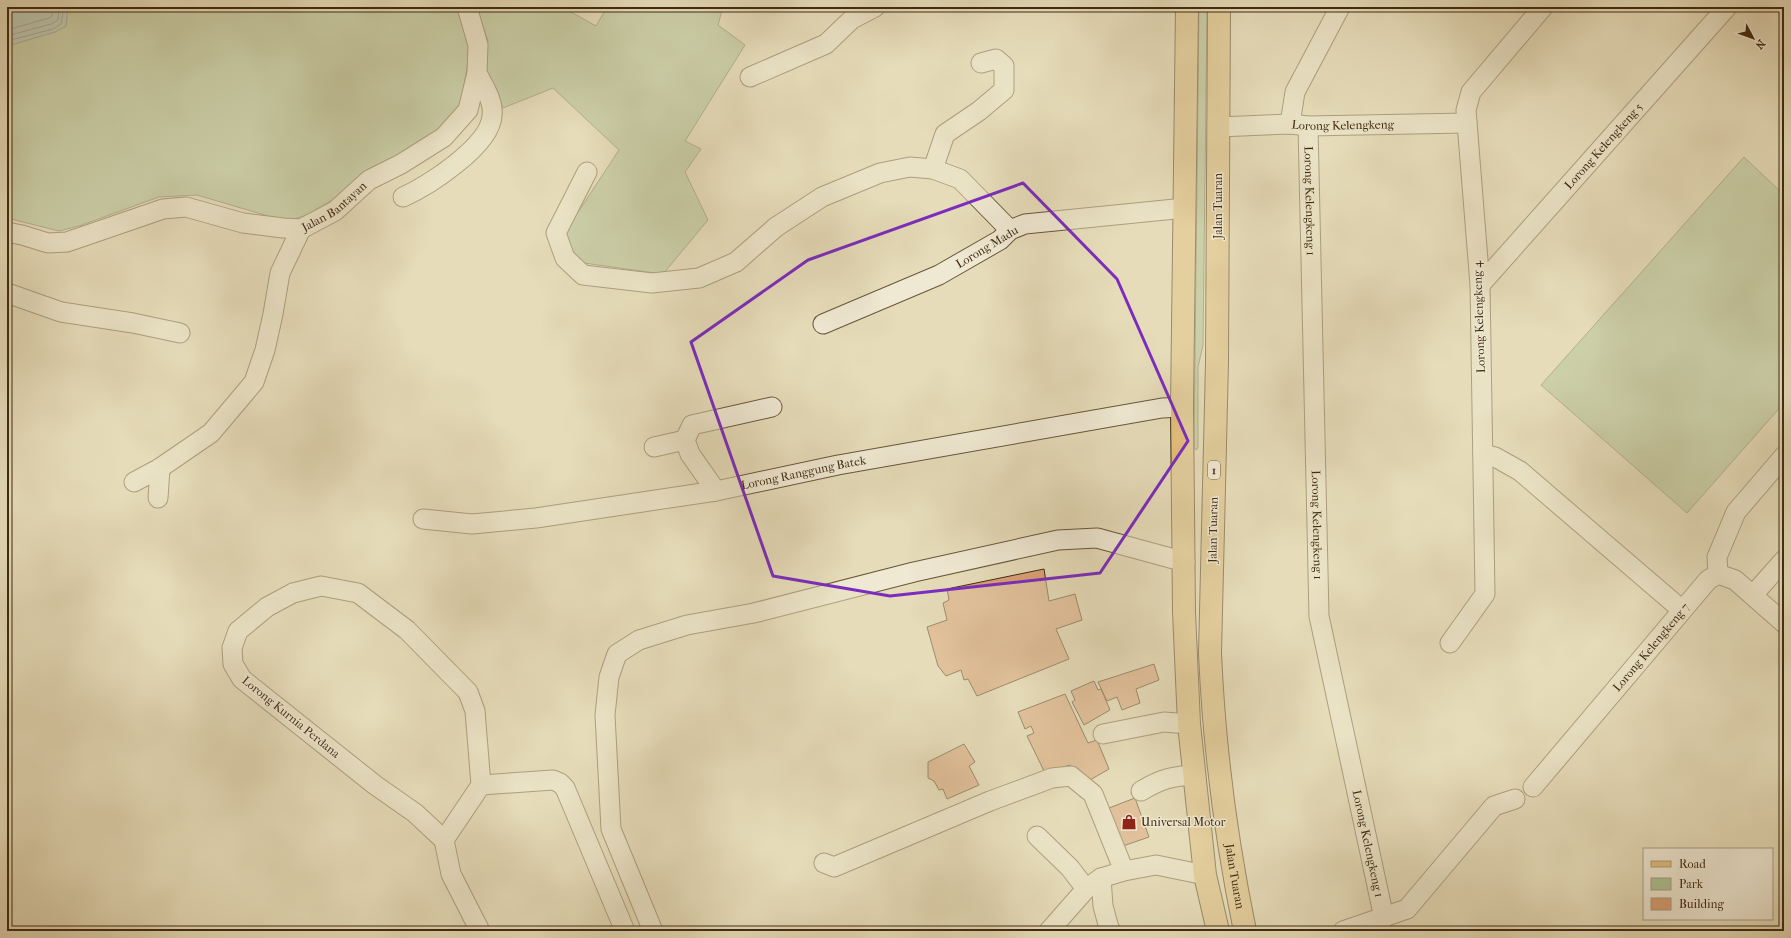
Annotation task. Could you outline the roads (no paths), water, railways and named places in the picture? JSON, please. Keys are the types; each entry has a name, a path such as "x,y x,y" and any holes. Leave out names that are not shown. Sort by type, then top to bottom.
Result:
{"main road":[{"path":"1187,7 1182,407 1185,562 1184,612 1189,724 1205,875 1218,931"},
{"name":"Jalan Tuaran","path":"1220,7 1217,362 1210,652 1211,683 1226,828 1245,931"},
{"path":"1182,445 1186,454 1196,454 1199,450 1202,371 1217,362"}],"street":[{"name":"Jalan Bantayan","path":"7,232 22,234 48,243 68,242 164,210 186,207 243,223 301,229 335,211 369,180 401,164 444,137 468,110 477,73 478,45 467,7"},
{"path":"750,78 826,44 852,20 875,7"},
{"name":"Lorong Kelengkeng 1","path":"1340,7 1295,92 1299,125 1319,616 1384,918"},
{"name":"Lorong Kelengkeng 4","path":"1450,643 1485,594 1480,285 1466,110 1471,92 1543,7"},
{"name":"Lorong Kelengkeng 5","path":"1480,285 1727,7"},
{"path":"933,169 945,134 980,111 1004,90 1004,66 996,59 981,63"},
{"path":"403,197 421,189 462,160 482,138 492,117 490,99 477,73"},
{"name":"Lorong Kelengkeng","path":"1218,128 1299,125 1467,123"},
{"path":"587,172 556,233 565,258 583,275 652,283 699,278 736,262 776,227 822,197 880,173 910,167 933,169 960,179 1010,230"},
{"name":"Lorong Madu","path":"823,324 939,275 1000,240 1010,230 1025,224 1185,208"},
{"path":"134,482 160,468 211,433 254,382 274,314 280,273 301,229"},
{"path":"7,293 61,312 133,323 180,333"},
{"path":"716,491 690,454 685,440 692,425 772,407"},
{"name":"Lorong Ranggung Batek","path":"423,519 472,524 536,518 716,491 838,464 1162,408 1182,407"},
{"path":"654,447 685,440"},
{"path":"1483,454 1495,457 1520,471 1682,610"},
{"path":"1784,456 1736,512 1717,558 1718,574 1736,580 1784,623"},
{"path":"158,498 160,468"},
{"path":"653,931 611,829 605,715 609,677 618,654 639,640 687,625 754,613 914,572 1058,540 1097,538 1185,562"},
{"path":"1753,595 1784,560"},
{"name":"Lorong Kelengkeng 7","path":"1533,787 1708,580 1718,574"},
{"name":"Lorong Kurnia Perdana","path":"444,840 415,813 374,784 242,680 233,664 232,648 238,631 267,607 293,592 321,586 358,593 407,630 468,692 475,711 481,785"},
{"path":"1103,734 1164,722 1189,724"},
{"path":"1141,791 1153,784 1174,776 1195,775"},
{"path":"824,863 834,867 997,799 1052,778 1071,776 1093,794 1124,871"},
{"path":"480,931 451,874 444,840 481,785 553,780 560,783 565,788 625,931"},
{"path":"1343,931 1407,910 1494,806 1515,799"},
{"path":"1037,836 1070,868 1094,884 1103,906 1108,928 1111,931"},
{"path":"1048,931 1094,884 1124,871 1156,865 1205,875"}],"water":[{"path":"7,7 68,7 66,26 55,32 7,46"}],"place":[{"name":"Universal Motor","path":"1129,822"}]}
